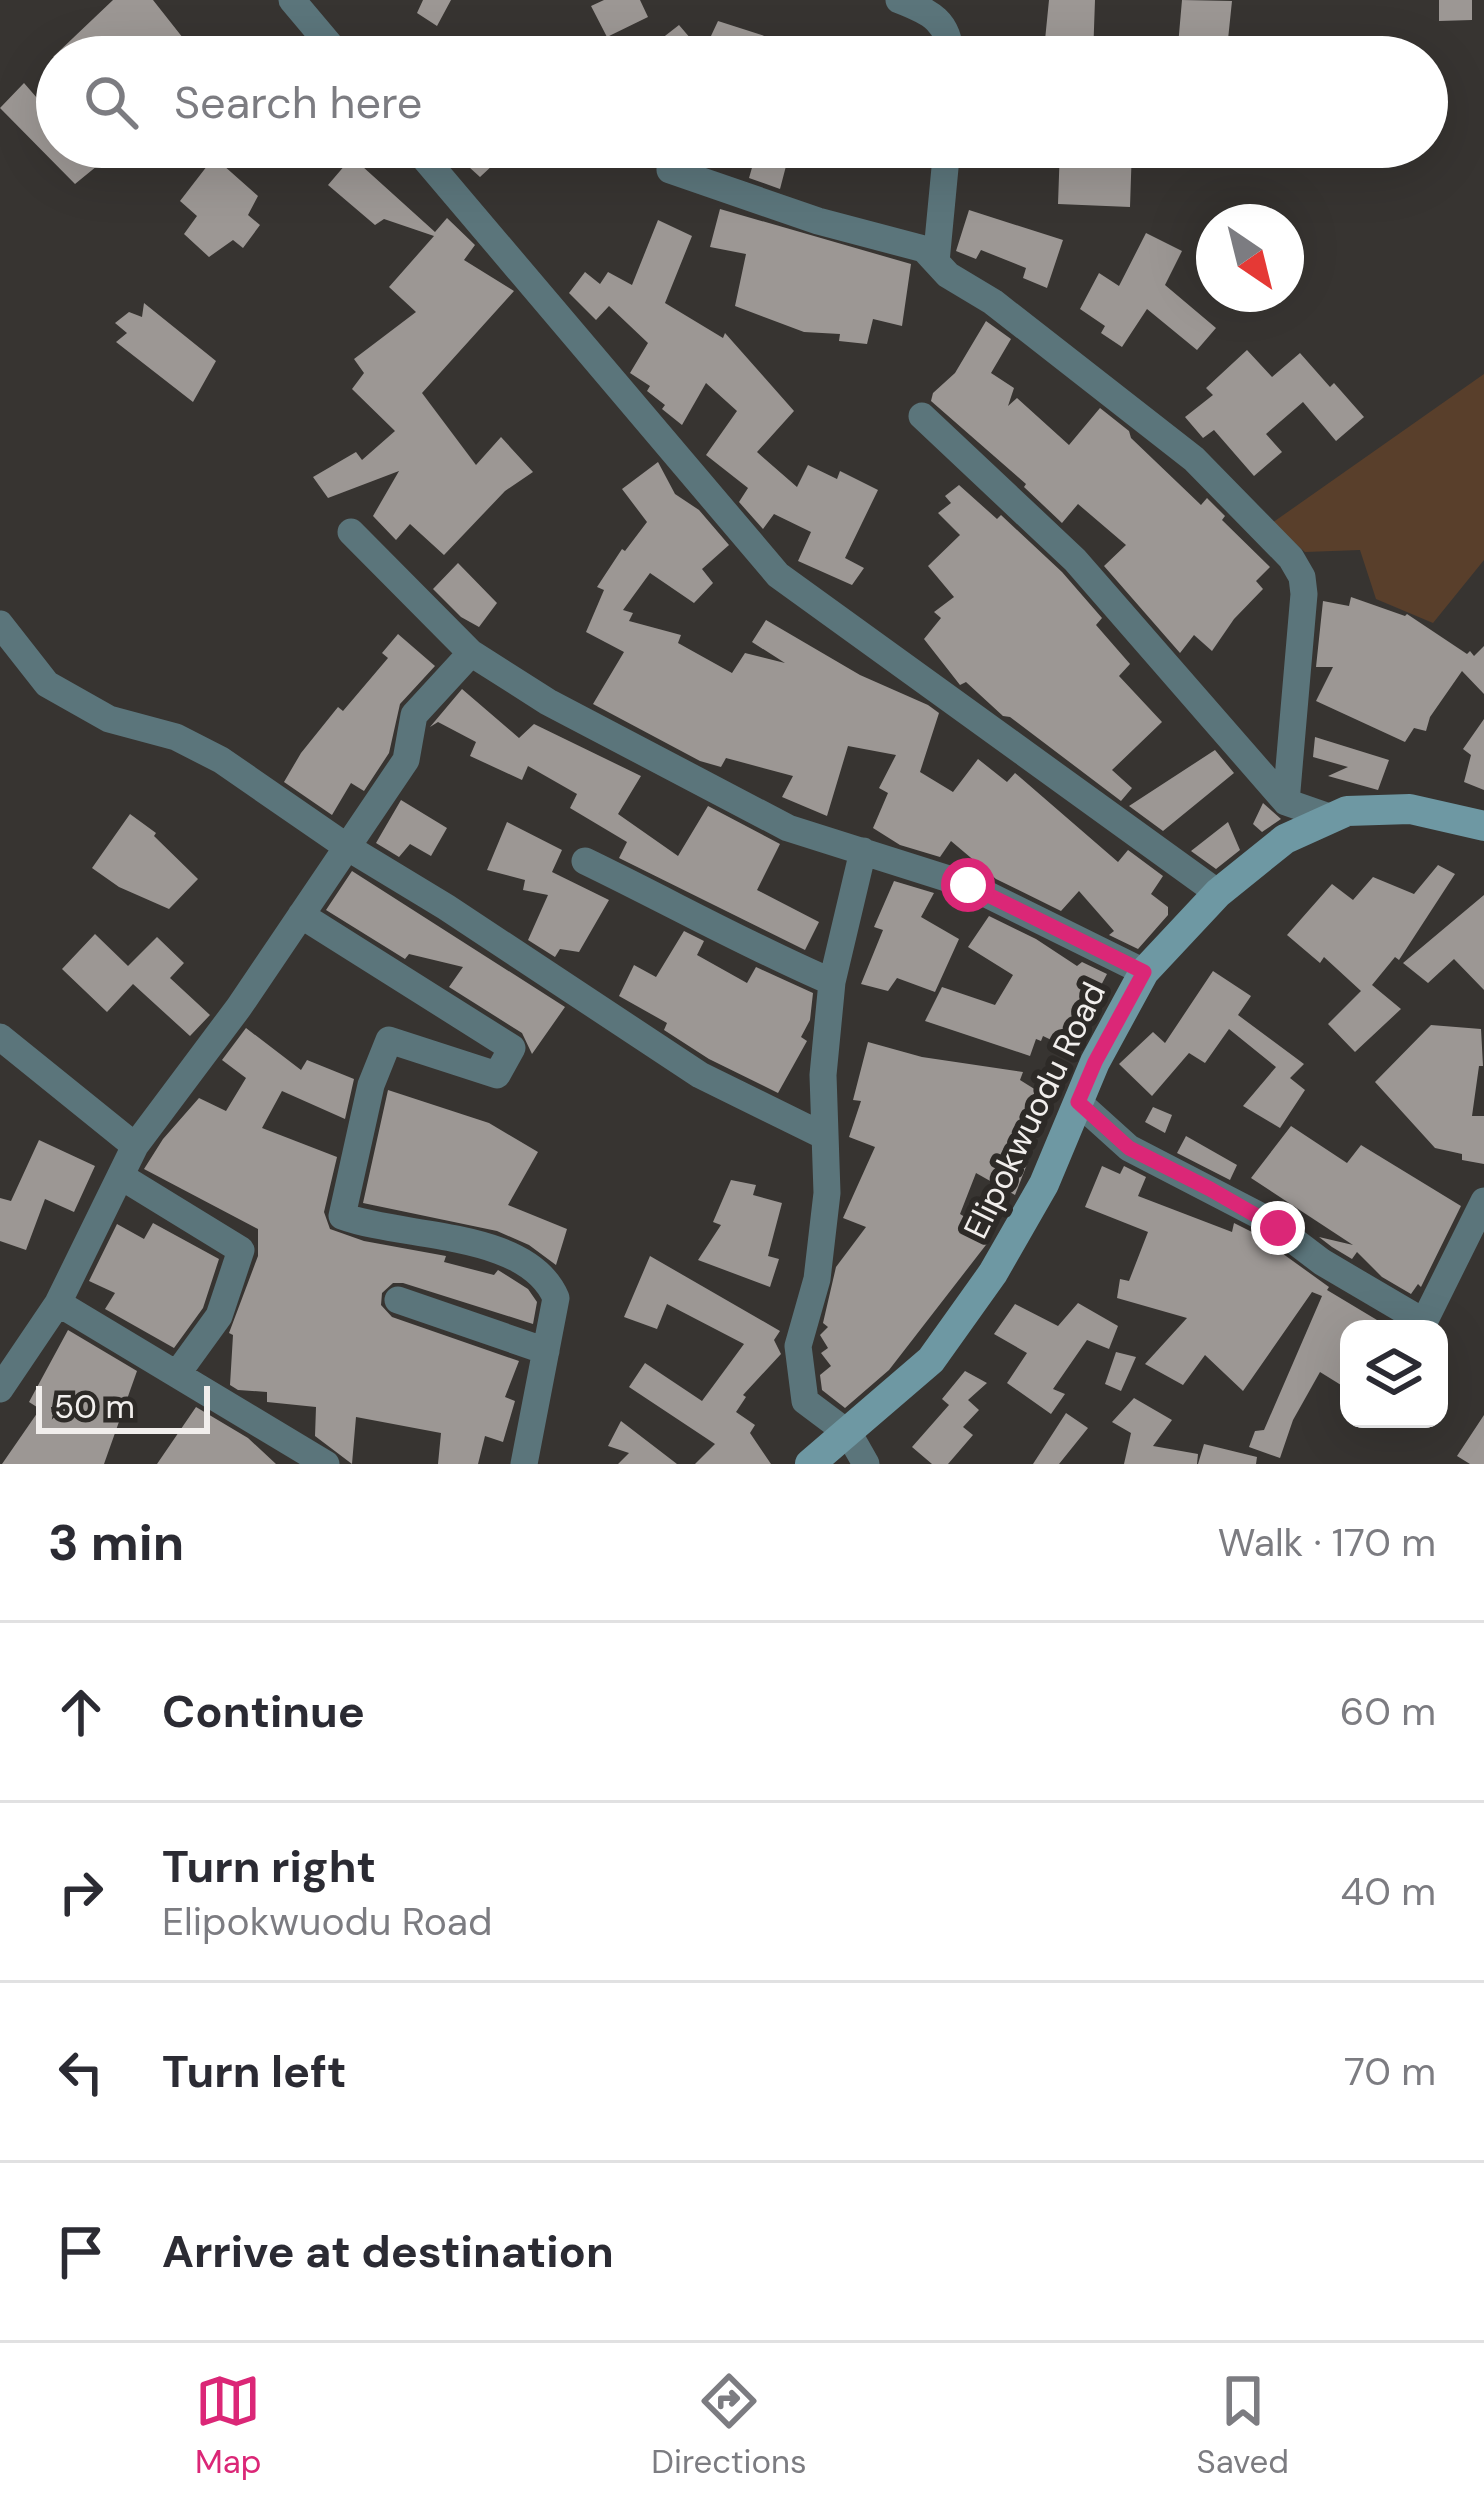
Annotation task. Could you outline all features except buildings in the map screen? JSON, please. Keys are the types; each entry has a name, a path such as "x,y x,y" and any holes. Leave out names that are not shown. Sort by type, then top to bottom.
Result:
{"street":[{"path":"292,0 322,36"},
{"path":"899,0 929,11 944,24 946,36"},
{"path":"433,168 778,575 1218,893"},
{"path":"936,262 945,168"},
{"path":"670,170 818,221 914,244 948,275 993,302 1194,459 1292,558 1304,594 1286,802"},
{"path":"922,416 1075,560 1286,802 1333,818"},
{"path":"351,532 471,653 548,702 788,828 968,885 1144,972"},
{"path":"0,624 47,684 109,719 176,737 220,760 700,1075 824,1136"},
{"path":"0,1389 58,1303 135,1146 238,1007 406,760 414,715 471,653"},
{"name":"Elipokwuodu Road","path":"810,1464 931,1360 993,1273 1044,1184 1095,1062 1144,972 1218,893 1285,838 1347,811 1410,809 1484,826"},
{"path":"863,851 832,982 823,1075 826,1193 817,1279 798,1346 805,1401 849,1434 866,1464"},
{"path":"585,862 746,945 832,982"},
{"path":"301,915 512,1048 497,1075 389,1040 371,1085 342,1216 507,1252 549,1282 556,1298 524,1464"},
{"path":"0,1037 135,1146"},
{"path":"1078,1102 1129,1148 1264,1218 1322,1262 1424,1322 1484,1201"},
{"path":"122,1177 241,1250 219,1316 177,1375"},
{"path":"398,1300 546,1351"},
{"path":"58,1303 326,1464"}],"shaded area":[{"path":"1484,374 1484,560 1433,623 1376,599 1360,550 1305,552 1272,523"}],"route":[{"path":"968,885 1144,972 1078,1102 1129,1148 1278,1228"}]}
